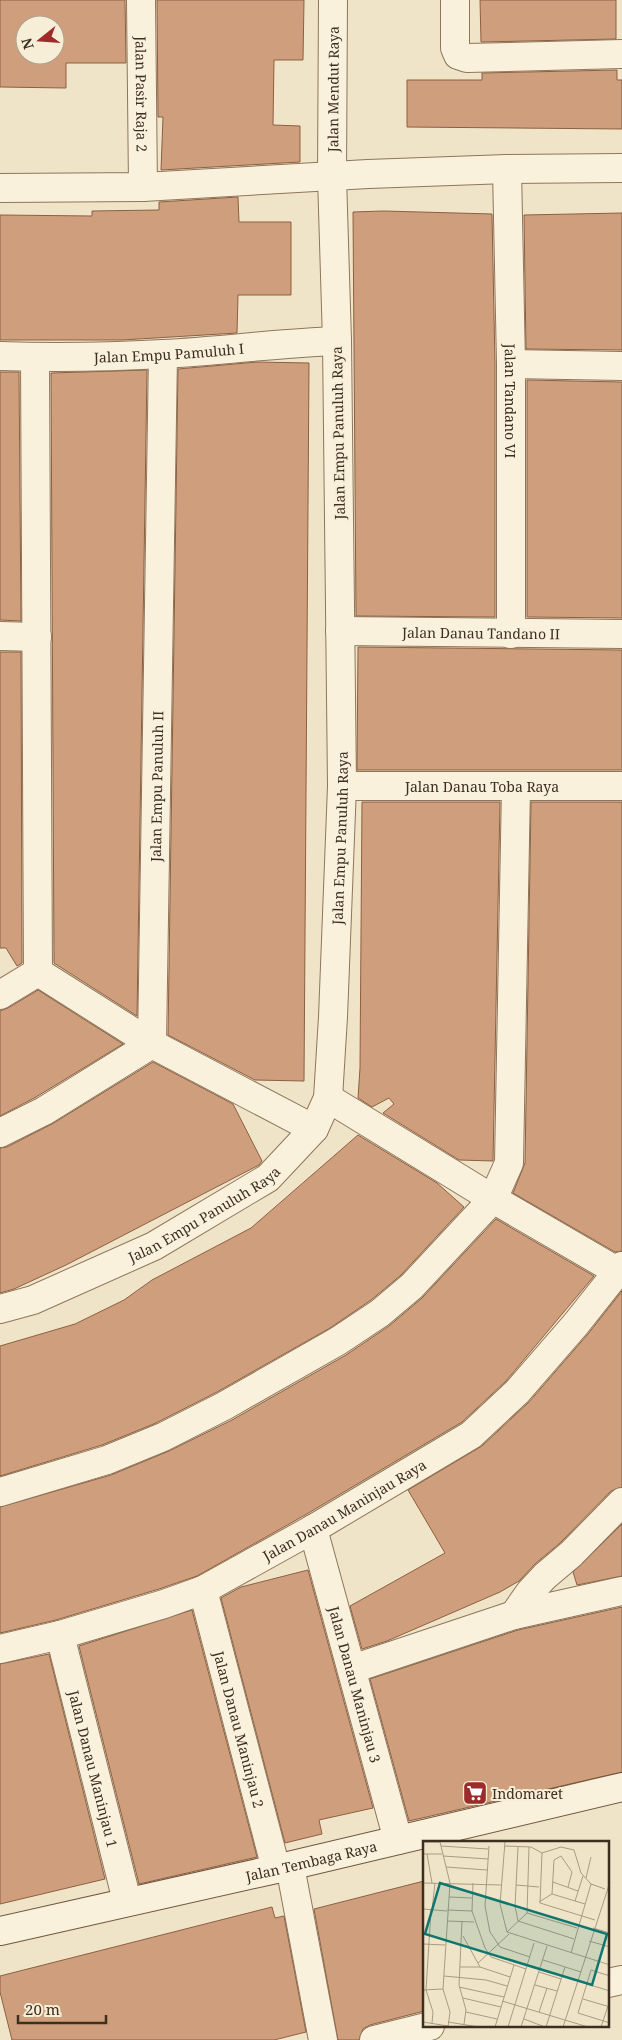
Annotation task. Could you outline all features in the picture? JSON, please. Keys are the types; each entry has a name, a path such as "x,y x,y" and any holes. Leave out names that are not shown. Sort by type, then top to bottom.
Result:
{"street":[{"name":"Jalan Pasir Raja 2","path":"141,0 143,187"},
{"name":"Jalan Mendut Raya","path":"332,177 333,0"},
{"path":"455,0 454,48 458,55 467,58 622,54"},
{"path":"0,188 143,187 508,169 622,168"},
{"name":"Jalan Tandano VI","path":"508,169 511,364 511,634"},
{"name":"Jalan Empu Panuluh Raya","path":"0,1309 33,1300 154,1246 268,1178 314,1129 328,1098 334,1008 342,786 337,341 332,177"},
{"name":"Jalan Empu Pamuluh I","path":"0,356 35,358 164,354 248,346 337,341"},
{"name":"Jalan Empu Panuluh II","path":"152,1044 164,354"},
{"path":"35,358 38,972"},
{"path":"511,364 622,366"},
{"name":"Jalan Danau Tandano II","path":"340,631 622,634"},
{"path":"0,636 37,637"},
{"name":"Jalan Danau Toba Raya","path":"342,786 622,786"},
{"path":"0,1492 107,1460 163,1438 224,1406 338,1341 380,1313 412,1286 493,1199 509,1162 516,787"},
{"path":"38,972 152,1044 314,1129"},
{"path":"0,995 38,972"},
{"path":"0,1133 44,1110 152,1044"},
{"path":"328,1098 493,1199 621,1271"},
{"name":"Jalan Danau Maninjau Raya","path":"0,1649 60,1635 164,1604 203,1590 313,1529 471,1435 517,1392 621,1271"},
{"path":"514,1615 530,1592 545,1576 571,1554 622,1502"},
{"name":"Jalan Danau Maninjau 3","path":"313,1529 398,1840"},
{"name":"Jalan Danau Maninjau 2","path":"203,1590 283,1868 323,2040"},
{"path":"352,1669 514,1615 622,1592"},
{"name":"Jalan Danau Maninjau 1","path":"60,1635 127,1901"},
{"name":"Jalan Tembaga Raya","path":"0,1931 127,1901 283,1868 622,1788"},
{"path":"374,2040 423,2028"}],"building":[{"path":"0,0 125,0 126,63 66,63 66,88 0,87"},
{"path":"157,0 304,0 303,60 274,60 273,125 300,126 300,162 161,170 163,117 158,117"},
{"path":"480,0 616,0 616,39 481,42"},
{"path":"617,70 617,80 622,80 622,129 407,127 407,80 482,80 482,73"},
{"path":"238,197 239,222 291,222 291,295 238,295 237,333 122,340 0,340 0,215 92,216 92,211 159,210 159,202"},
{"path":"353,212 492,214 495,364 495,617 356,616"},
{"path":"622,213 622,350 526,349 524,215"},
{"path":"257,362 309,363 304,1081 255,1080 168,1035 178,369"},
{"path":"147,370 137,1016 54,963 51,373"},
{"path":"0,372 19,372 21,621 0,620"},
{"path":"527,380 622,382 622,618 527,617"},
{"path":"358,647 622,650 622,770 357,770"},
{"path":"0,652 21,652 22,963 17,966 6,948 0,948"},
{"path":"362,802 500,802 493,1161 459,1160 383,1113 394,1104 389,1098 372,1107 358,1098 360,1068"},
{"path":"531,802 622,802 622,1251 615,1252 513,1193 525,1163"},
{"path":"38,990 123,1044 36,1097 0,1116 0,1011"},
{"path":"153,1062 233,1104 262,1161 259,1165 66,1265 14,1289 0,1293 0,1148 7,1147 52,1124"},
{"path":"358,1135 437,1183 464,1207 401,1275 371,1300 330,1328 217,1392 156,1423 102,1445 0,1476 0,1346 75,1324 124,1300 152,1280 251,1228"},
{"path":"496,1219 594,1276 506,1381 462,1422 305,1515 197,1576 56,1620 0,1633 0,1507 111,1475 169,1451 232,1420 346,1355 389,1326 422,1298"},
{"path":"622,1291 622,1487 611,1491 560,1543 535,1564 519,1581 500,1592 387,1641 362,1649 350,1606 445,1553 408,1490 482,1446 529,1402 588,1334"},
{"path":"622,1524 622,1576 577,1585 573,1572"},
{"path":"308,1570 373,1808 319,1820 322,1834 285,1843 221,1598 241,1587"},
{"path":"622,1607 622,1772 409,1821 370,1679 518,1630"},
{"path":"192,1610 257,1857 139,1884 79,1646"},
{"path":"49,1654 105,1879 0,1904 0,1664"},
{"path":"423,1881 423,2011 370,2025 363,2029 359,2040 338,2040 314,1909"},
{"path":"272,1907 275,1918 284,1916 306,2032 274,2040 12,2040 0,1992 0,1976"}],"place":[{"name":"Indomaret","path":"475,1793"}]}
